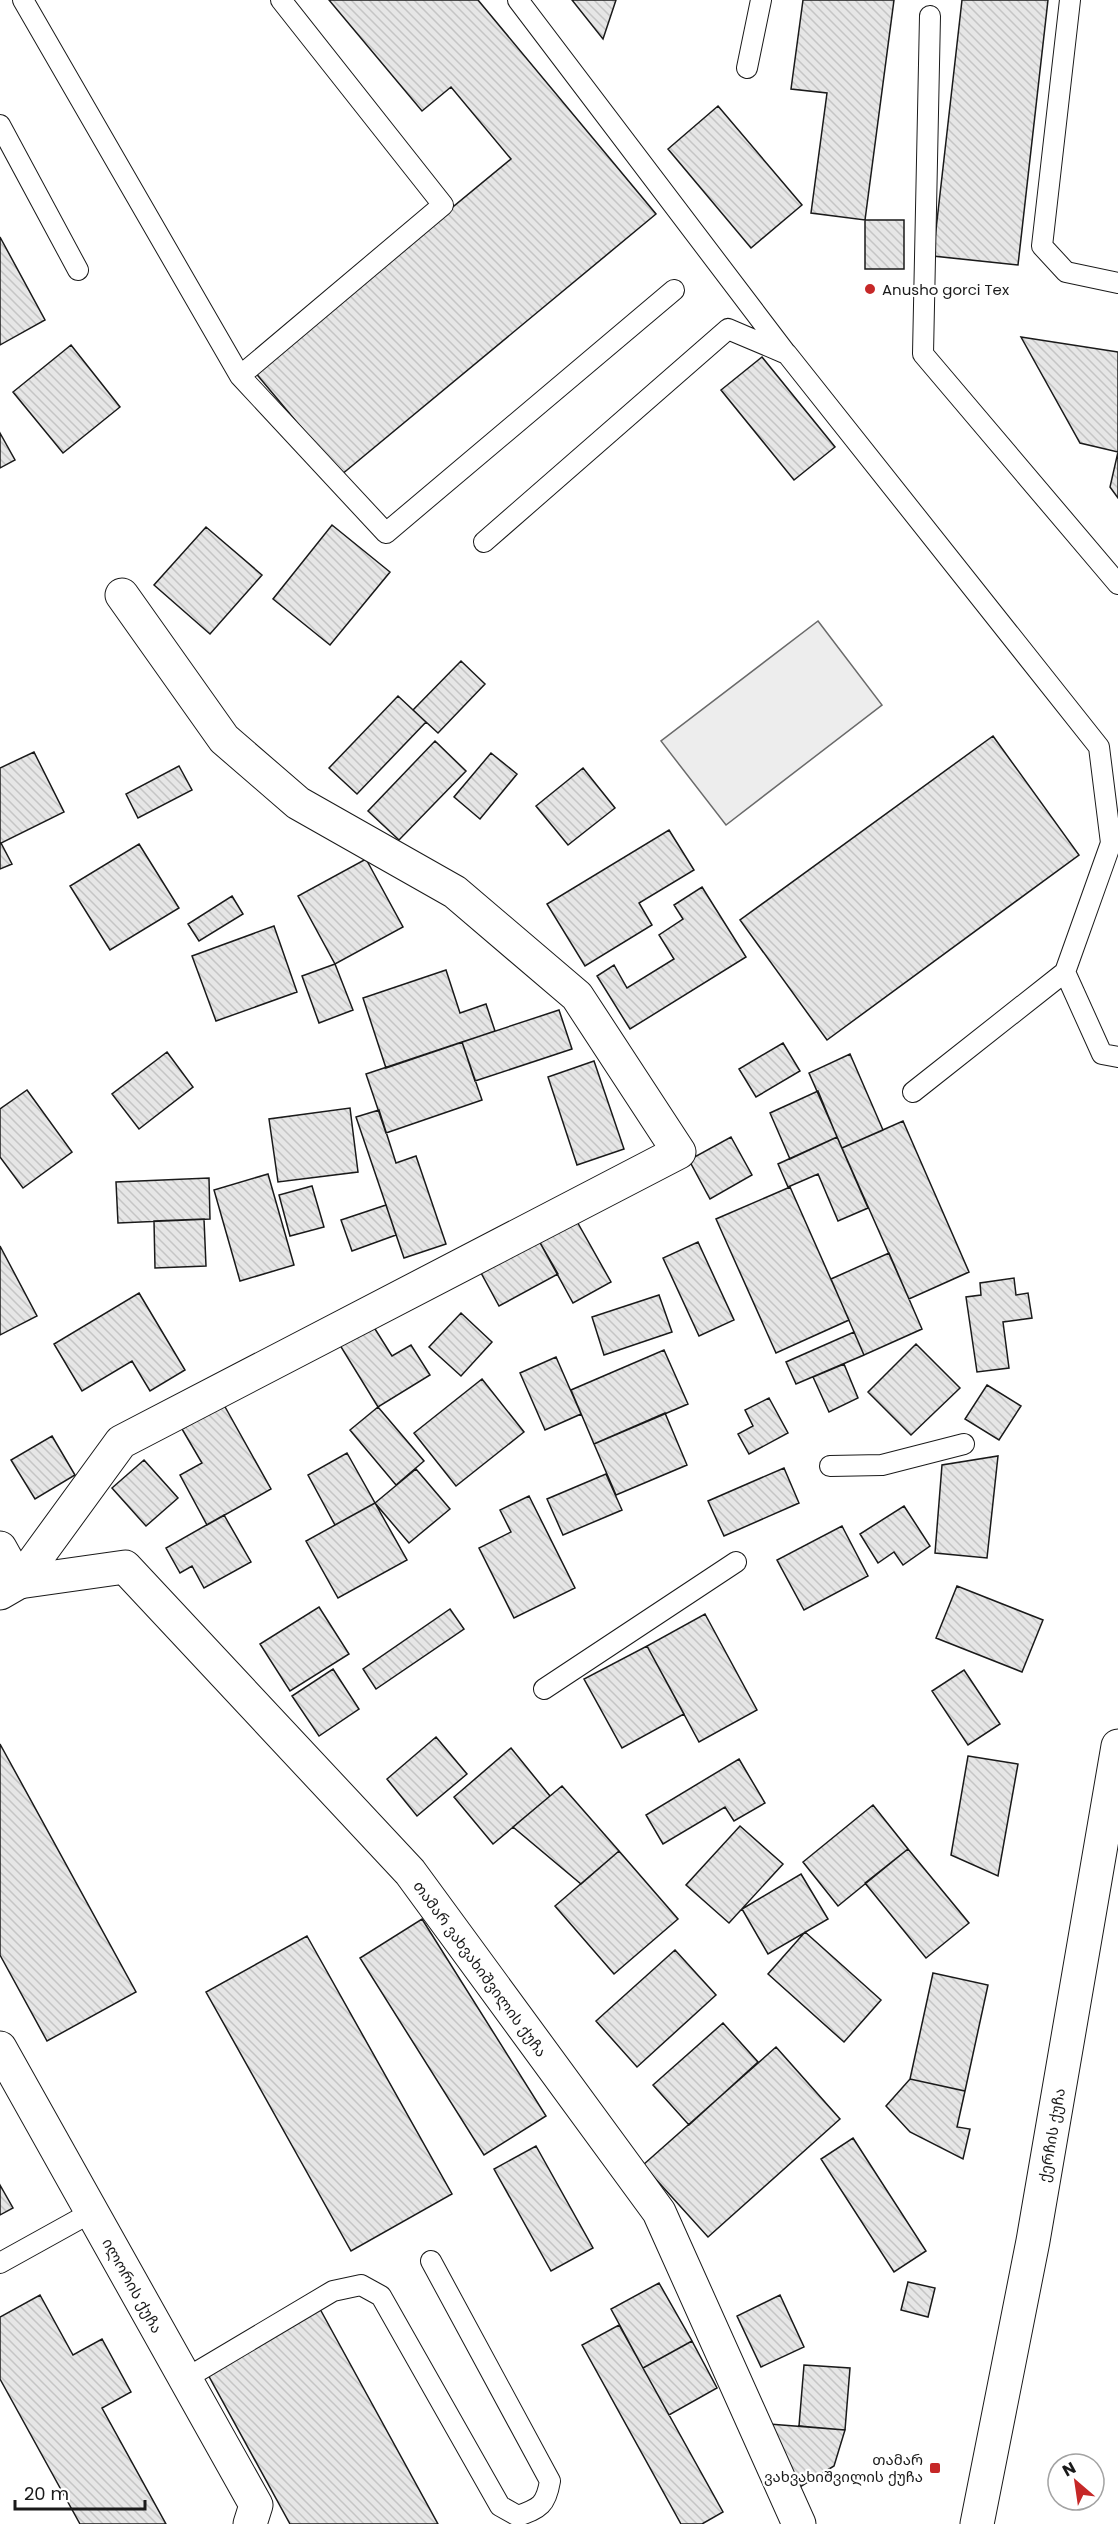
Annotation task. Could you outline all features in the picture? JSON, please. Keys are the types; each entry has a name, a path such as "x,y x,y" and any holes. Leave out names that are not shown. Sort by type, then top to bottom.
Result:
{"street":[{"path":"9,1588 121,1442 679,1152 577,996 455,892 298,803 224,739 122,595"},
{"path":"0,1548 9,1588"},
{"name":"თამარ ვახვახიშვილის ქუჩა","path":"9,1588 125,1567 410,1872 659,2212 799,2524"},
{"name":"ქერჩის ქუჩა","path":"977,2524 1033,2241 1118,1746"},
{"name":"ილორის ქუჩა","path":"0,2048 184,2379 258,2518"}],"lane":[{"path":"23,0 240,376 386,533 674,290"},
{"path":"240,376 443,205 281,0"},
{"path":"518,0 787,354 1100,747 1111,843 1065,972 913,1092"},
{"path":"747,68 760,0"},
{"path":"1070,0 1042,246 1066,272 1118,283"},
{"path":"930,16 923,354 1118,584"},
{"path":"0,125 78,270"},
{"path":"484,542 728,329 787,354"},
{"path":"1065,972 1102,1054 1118,1057"},
{"path":"830,1466 882,1466 964,1444"},
{"path":"544,1689 736,1562"},
{"path":"0,2263 92,2212"},
{"path":"184,2379 333,2290 361,2285 381,2296 500,2506 518,2516 537,2509 547,2497 550,2481 431,2261"}],"shaded area":[{"path":"818,621 882,705 726,825 661,741"}],"building":[{"path":"329,0 478,0 656,214 341,475 254,371 511,159 451,87 422,111"},
{"path":"572,0 616,0 603,39"},
{"path":"803,0 894,0 865,220 811,213 827,93 791,89"},
{"path":"962,0 1048,0 1018,265 933,256"},
{"path":"718,106 802,205 751,248 668,149"},
{"path":"865,220 904,220 904,269 865,269"},
{"path":"0,237 45,320 0,345"},
{"path":"1021,337 1118,352 1118,452 1080,443"},
{"path":"71,345 120,407 63,453 13,392"},
{"path":"762,357 835,447 794,480 721,390"},
{"path":"0,433 15,460 0,468"},
{"path":"1118,452 1118,498 1110,487"},
{"path":"332,525 390,572 330,645 273,599"},
{"path":"206,527 262,575 210,634 154,585"},
{"path":"461,661 485,684 438,733 413,710"},
{"path":"398,696 426,722 357,794 329,768"},
{"path":"993,736 1079,855 827,1040 740,920"},
{"path":"435,741 466,771 399,840 368,811"},
{"path":"34,752 64,812 1,843 12,864 0,869 0,768"},
{"path":"491,753 517,774 480,819 454,797"},
{"path":"179,766 192,790 138,818 126,794"},
{"path":"583,768 615,808 568,845 536,806"},
{"path":"669,830 694,870 639,903 652,925 585,966 547,904"},
{"path":"139,844 179,908 110,950 70,886"},
{"path":"366,859 403,927 335,964 298,896"},
{"path":"702,887 746,957 630,1029 597,976 614,965 627,988 674,959 659,935 683,919 674,905"},
{"path":"232,896 243,914 199,941 188,924"},
{"path":"274,926 297,992 216,1021 192,956"},
{"path":"335,964 353,1010 319,1023 302,976"},
{"path":"446,970 460,1013 486,1004 495,1031 386,1068 363,998"},
{"path":"559,1010 572,1049 475,1081 462,1042"},
{"path":"462,1042 482,1100 386,1133 366,1074"},
{"path":"783,1043 800,1071 756,1097 739,1069"},
{"path":"167,1052 193,1087 139,1129 112,1094"},
{"path":"850,1054 883,1130 842,1148 809,1073"},
{"path":"594,1061 624,1149 577,1165 548,1077"},
{"path":"27,1090 72,1152 23,1188 0,1157 0,1109"},
{"path":"818,1091 837,1137 790,1159 770,1113"},
{"path":"350,1108 358,1172 278,1182 269,1119"},
{"path":"379,1110 396,1163 416,1156 446,1244 404,1258 356,1117"},
{"path":"903,1121 969,1272 909,1299 842,1148"},
{"path":"731,1137 752,1175 710,1199 689,1160"},
{"path":"837,1137 868,1208 838,1221 818,1174 788,1187 778,1164"},
{"path":"268,1174 294,1265 240,1281 214,1190"},
{"path":"209,1178 210,1219 118,1223 116,1182"},
{"path":"312,1186 324,1227 290,1236 279,1195"},
{"path":"790,1187 849,1320 776,1353 716,1219"},
{"path":"386,1205 396,1235 352,1251 341,1220"},
{"path":"575,1218 611,1282 573,1303 538,1239"},
{"path":"204,1219 206,1266 155,1268 154,1221"},
{"path":"538,1239 558,1274 499,1306 480,1271"},
{"path":"698,1242 734,1320 699,1336 663,1258"},
{"path":"0,1246 37,1316 0,1335"},
{"path":"889,1253 922,1329 864,1355 831,1279"},
{"path":"1014,1278 1016,1295 1028,1293 1032,1318 1003,1322 1009,1368 977,1372 966,1297 981,1295 980,1283"},
{"path":"139,1293 185,1370 150,1391 132,1361 82,1391 54,1344"},
{"path":"659,1295 672,1332 604,1355 592,1317"},
{"path":"461,1313 492,1342 461,1376 429,1347"},
{"path":"370,1321 392,1356 411,1345 430,1375 378,1407 338,1342"},
{"path":"854,1332 864,1355 796,1384 786,1362"},
{"path":"916,1344 960,1388 911,1435 868,1392"},
{"path":"664,1350 688,1404 594,1444 571,1390"},
{"path":"556,1357 581,1414 545,1430 520,1373"},
{"path":"844,1364 858,1398 829,1412 813,1377"},
{"path":"482,1379 524,1432 456,1486 414,1433"},
{"path":"987,1385 1021,1406 999,1440 965,1419"},
{"path":"769,1398 788,1433 749,1454 738,1434 753,1426 745,1410"},
{"path":"224,1405 271,1489 207,1525 180,1475 202,1463 182,1429"},
{"path":"378,1407 424,1461 396,1485 350,1430"},
{"path":"665,1413 687,1465 616,1495 594,1444"},
{"path":"52,1436 75,1475 35,1499 11,1460"},
{"path":"347,1453 375,1503 335,1525 308,1475"},
{"path":"998,1456 987,1558 935,1553 942,1465"},
{"path":"144,1460 178,1498 146,1526 112,1488"},
{"path":"784,1468 799,1503 724,1536 708,1501"},
{"path":"416,1469 450,1509 409,1543 375,1503"},
{"path":"606,1474 622,1510 563,1535 547,1499"},
{"path":"529,1496 575,1588 514,1618 479,1548 511,1532 500,1510"},
{"path":"375,1503 407,1560 338,1598 306,1541"},
{"path":"904,1506 930,1546 903,1565 894,1552 878,1563 860,1534"},
{"path":"224,1515 251,1562 204,1588 192,1566 180,1573 166,1548"},
{"path":"842,1526 868,1576 804,1610 777,1560"},
{"path":"957,1586 1043,1620 1022,1672 936,1638"},
{"path":"319,1607 349,1654 290,1691 260,1644"},
{"path":"450,1609 464,1629 376,1689 363,1669"},
{"path":"705,1614 757,1710 699,1742 647,1646"},
{"path":"647,1646 684,1714 622,1748 584,1679"},
{"path":"333,1669 359,1709 319,1736 292,1696"},
{"path":"964,1670 1000,1724 968,1745 932,1691"},
{"path":"436,1737 467,1774 417,1816 387,1779"},
{"path":"0,1744 136,1992 47,2041 0,1955"},
{"path":"511,1748 550,1796 493,1844 454,1797"},
{"path":"968,1756 1018,1764 998,1876 951,1855"},
{"path":"739,1759 765,1803 734,1821 725,1807 663,1844 646,1815"},
{"path":"562,1786 619,1851 581,1884 513,1827"},
{"path":"873,1805 908,1849 838,1906 803,1862"},
{"path":"740,1826 783,1864 729,1923 686,1885"},
{"path":"908,1849 969,1923 926,1958 865,1883"},
{"path":"619,1851 678,1919 614,1974 555,1906"},
{"path":"801,1874 828,1919 768,1954 742,1909"},
{"path":"422,1919 546,2116 484,2155 360,1958"},
{"path":"805,1932 881,2000 844,2042 768,1974"},
{"path":"307,1936 452,2194 351,2251 206,1992"},
{"path":"675,1950 716,1995 637,2067 596,2021"},
{"path":"933,1973 988,1985 965,2091 910,2079"},
{"path":"723,2023 758,2062 689,2125 653,2085"},
{"path":"776,2047 840,2119 708,2237 643,2165"},
{"path":"910,2079 965,2091 957,2127 970,2129 963,2159 910,2132 886,2106"},
{"path":"853,2138 926,2251 894,2272 821,2159"},
{"path":"536,2146 593,2248 551,2271 494,2169"},
{"path":"0,2185 13,2208 0,2215"},
{"path":"908,2282 935,2288 928,2317 901,2310"},
{"path":"659,2283 692,2341 643,2368 611,2309"},
{"path":"40,2295 73,2355 102,2339 131,2392 102,2408 166,2524 80,2524 0,2379 0,2317"},
{"path":"780,2295 804,2347 761,2367 737,2316"},
{"path":"320,2309 438,2524 290,2524 206,2371"},
{"path":"619,2325 723,2512 702,2524 681,2524 582,2345"},
{"path":"692,2341 717,2388 669,2415 643,2368"},
{"path":"804,2365 850,2368 845,2430 799,2426"},
{"path":"769,2424 845,2430 834,2466 800,2487"}],"place":[{"name":"Anusho gorci Tex","path":"870,289"},
{"name":"თამარ ვახვახიშვილის ქუჩა","path":"935,2468"}]}
